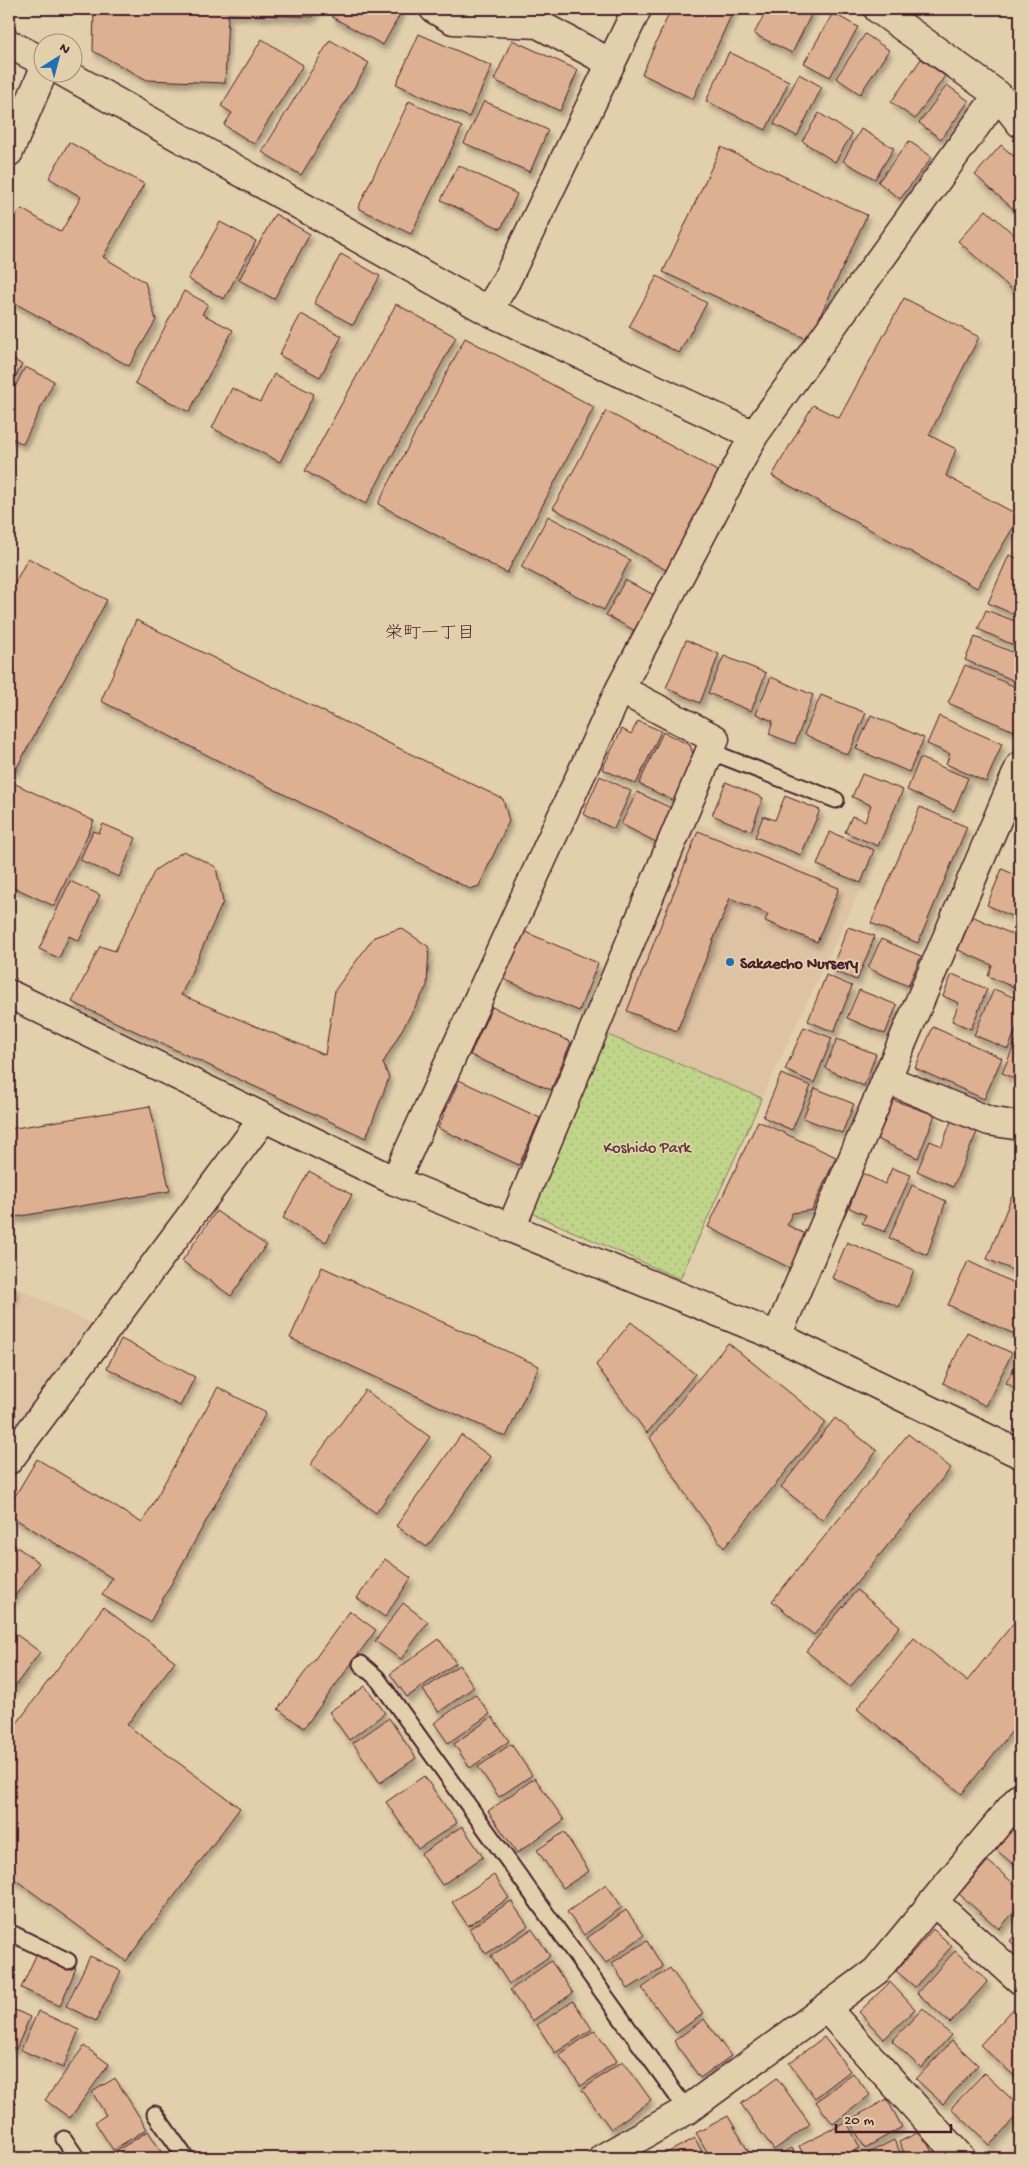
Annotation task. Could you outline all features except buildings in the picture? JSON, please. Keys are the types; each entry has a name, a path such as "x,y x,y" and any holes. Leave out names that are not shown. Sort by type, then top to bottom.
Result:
{"street":[{"path":"434,9 453,20 538,24 611,63"},
{"path":"488,311 506,281 637,9"},
{"path":"878,9 998,95 1020,123"},
{"path":"9,44 32,56"},
{"path":"9,152 39,82"},
{"path":"81,82 488,311 754,435"},
{"path":"396,1181 620,689 754,435 998,95"},
{"path":"510,1228 715,738 620,689"},
{"path":"777,1336 1020,766"},
{"path":"9,994 263,1119 396,1181 777,1336 1020,1454"},
{"path":"886,1080 989,1121 1020,1126"},
{"path":"9,1460 263,1119"},
{"path":"603,2158 687,2110 876,1971 1020,1797"},
{"path":"934,1902 1020,1980"},
{"path":"827,2008 961,2158"}],"lane":[{"path":"709,751 836,800"},
{"path":"361,1664 378,1678 687,2110"},
{"path":"9,1932 68,1961"},
{"path":"155,2114 186,2158"},
{"path":"64,2138 77,2158"}],"shaded area":[{"name":"Sakaecho Nursery","path":"696,823 860,890 762,1098 603,1033"},
{"path":"9,1284 97,1326 9,1443"}],"green space":[{"name":"Koshido Park","path":"603,1033 762,1098 680,1279 529,1212"}],"place":[{"name":"Sakaecho Nursery","path":"730,962"}],"district":[{"name":"栄町一丁目","path":"430,632"}]}
